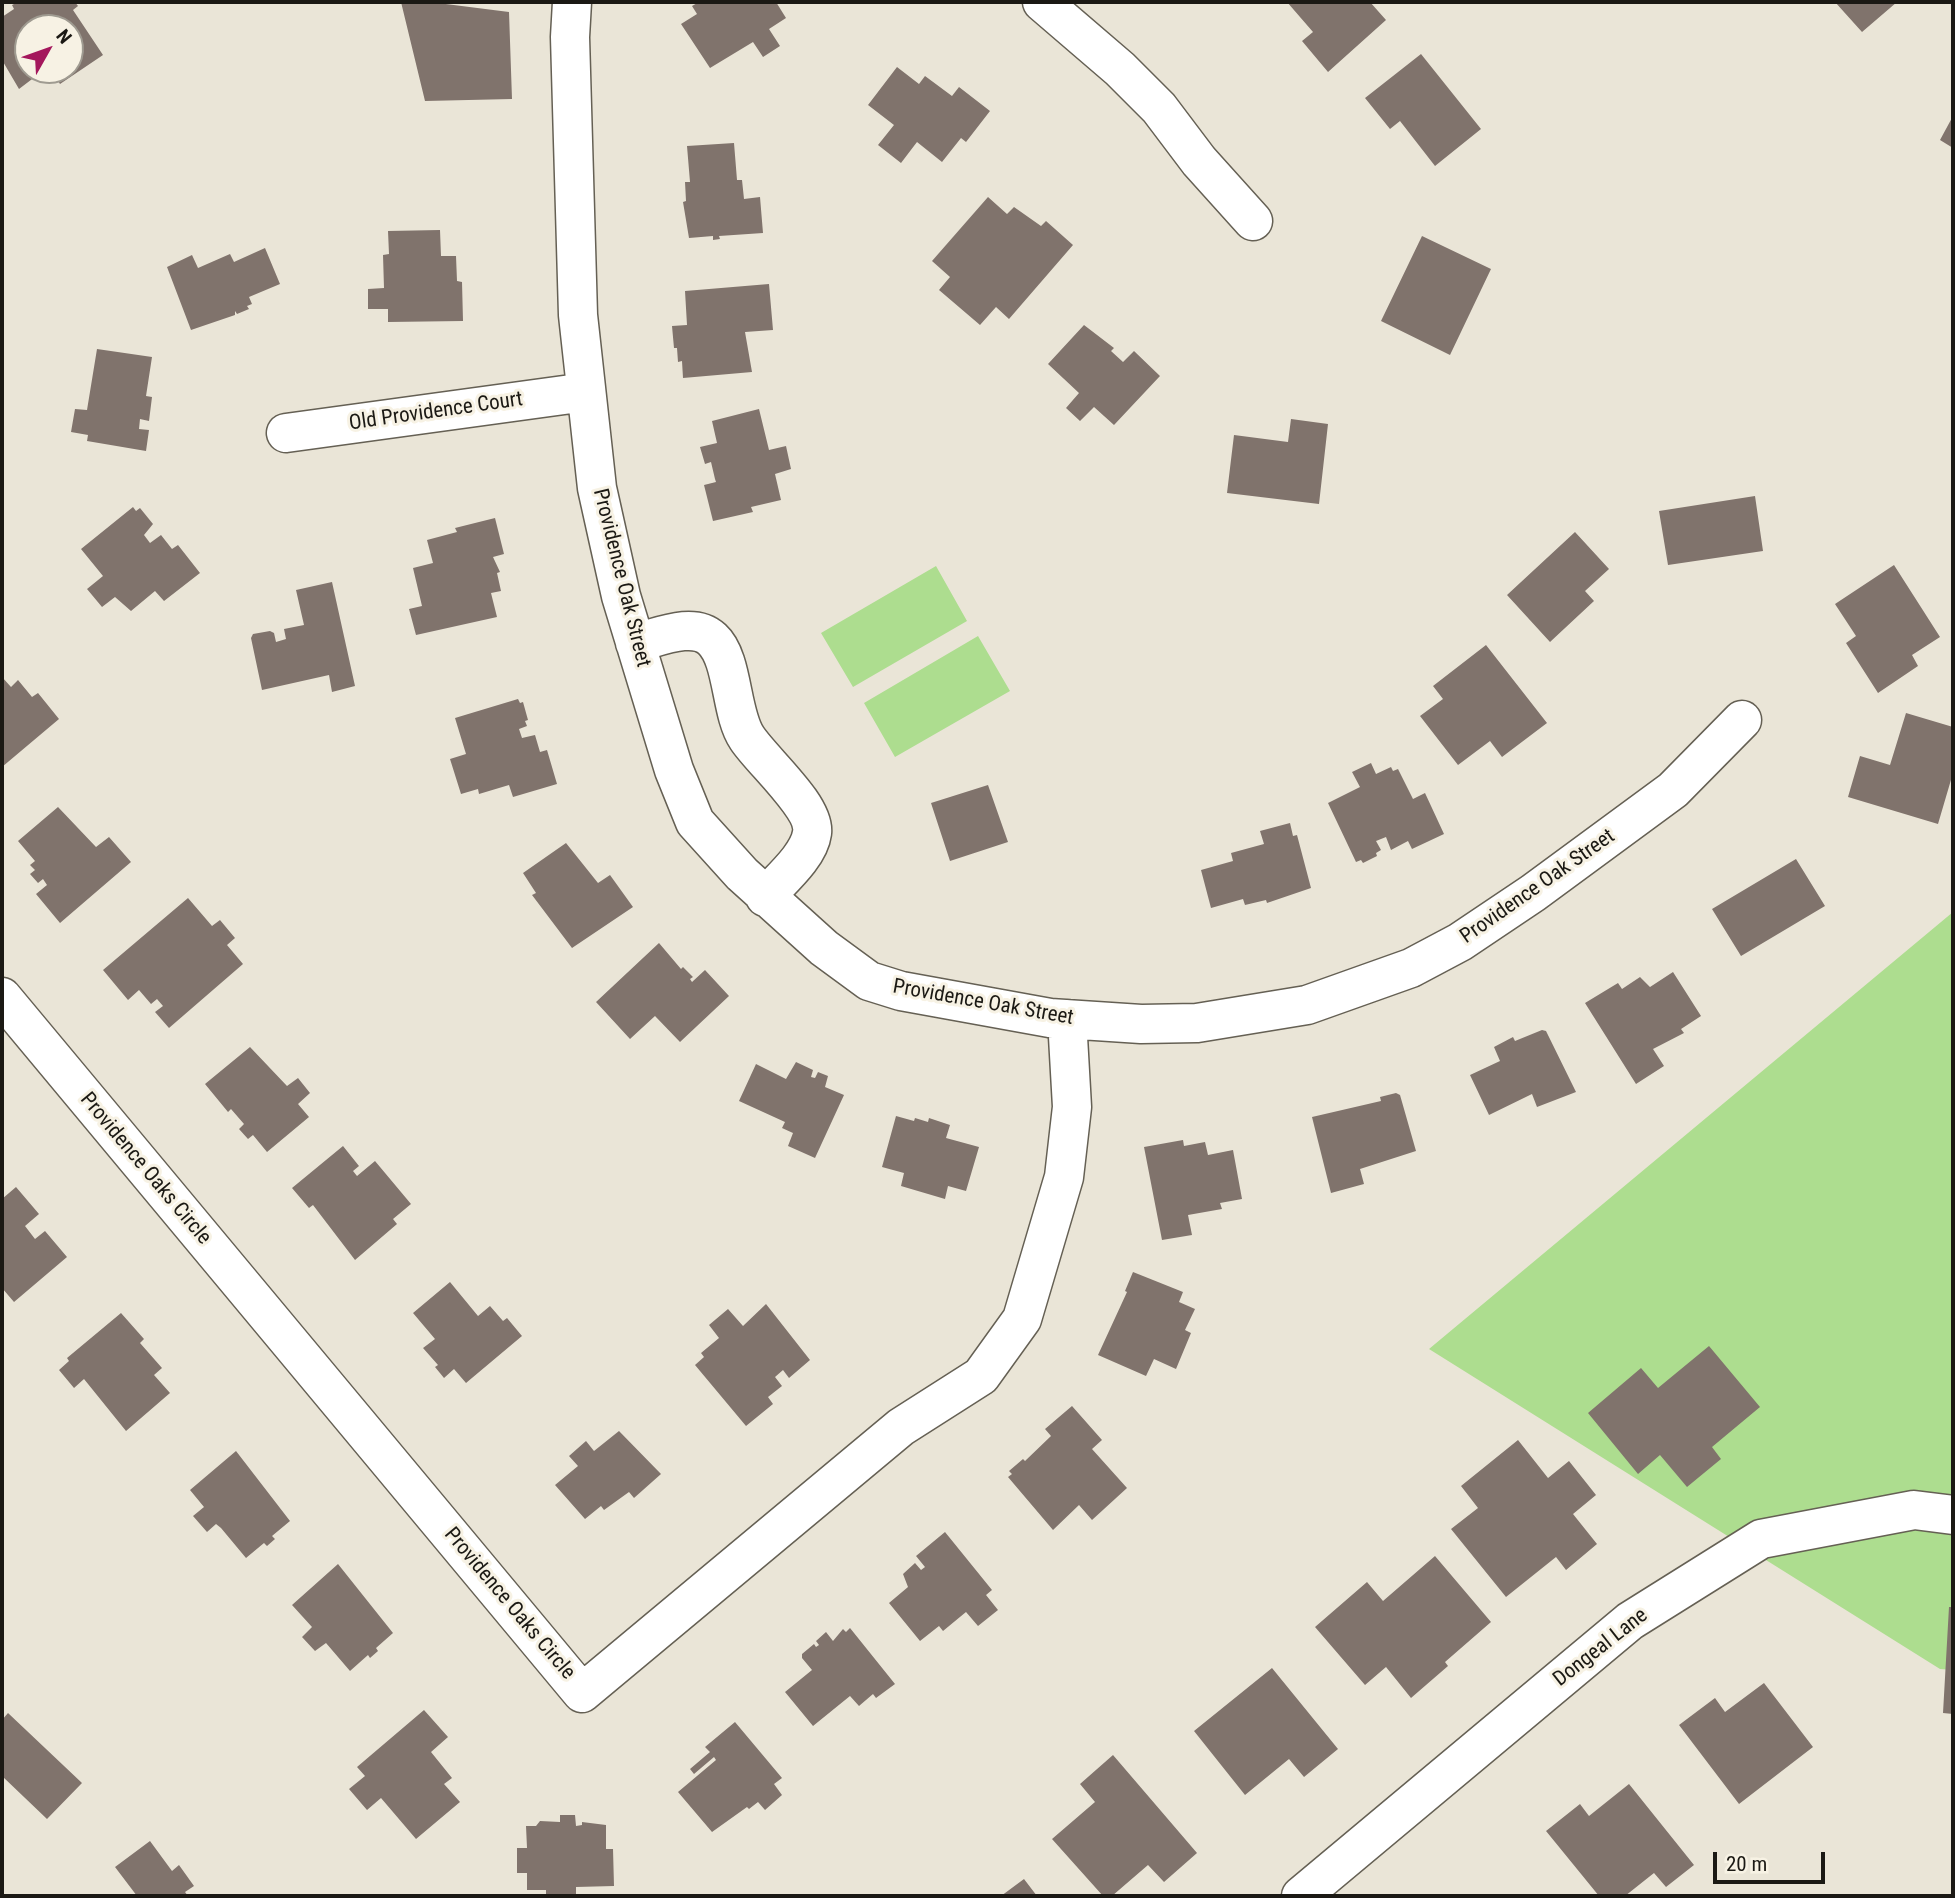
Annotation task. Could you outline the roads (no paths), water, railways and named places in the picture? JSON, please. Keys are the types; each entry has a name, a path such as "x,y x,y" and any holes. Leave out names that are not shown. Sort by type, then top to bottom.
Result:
{"street":[{"name":"Providence Oak Street","path":"572,2 570,37 578,315 597,488 621,596 635,643 674,770 695,822 765,897 824,948 869,981 901,991 1067,1019 1142,1024 1197,1023 1252,1016 1320,1001 1411,968 1460,942 1534,893 1673,790 1742,720"},
{"path":"1041,2 1120,69 1159,108 1199,161 1253,221"},
{"name":"Old Providence Court","path":"286,433 586,392"},
{"path":"635,643 693,630 712,639 722,659 745,736 808,813 813,832 807,847 765,897"},
{"name":"Providence Oaks Circle","path":"2,997 582,1693 901,1427 981,1376 1022,1320 1064,1177 1072,1107 1067,1019"},
{"name":"Dongeal Lane","path":"1301,1896 1630,1621 1761,1539 1914,1510 1953,1515"}]}
